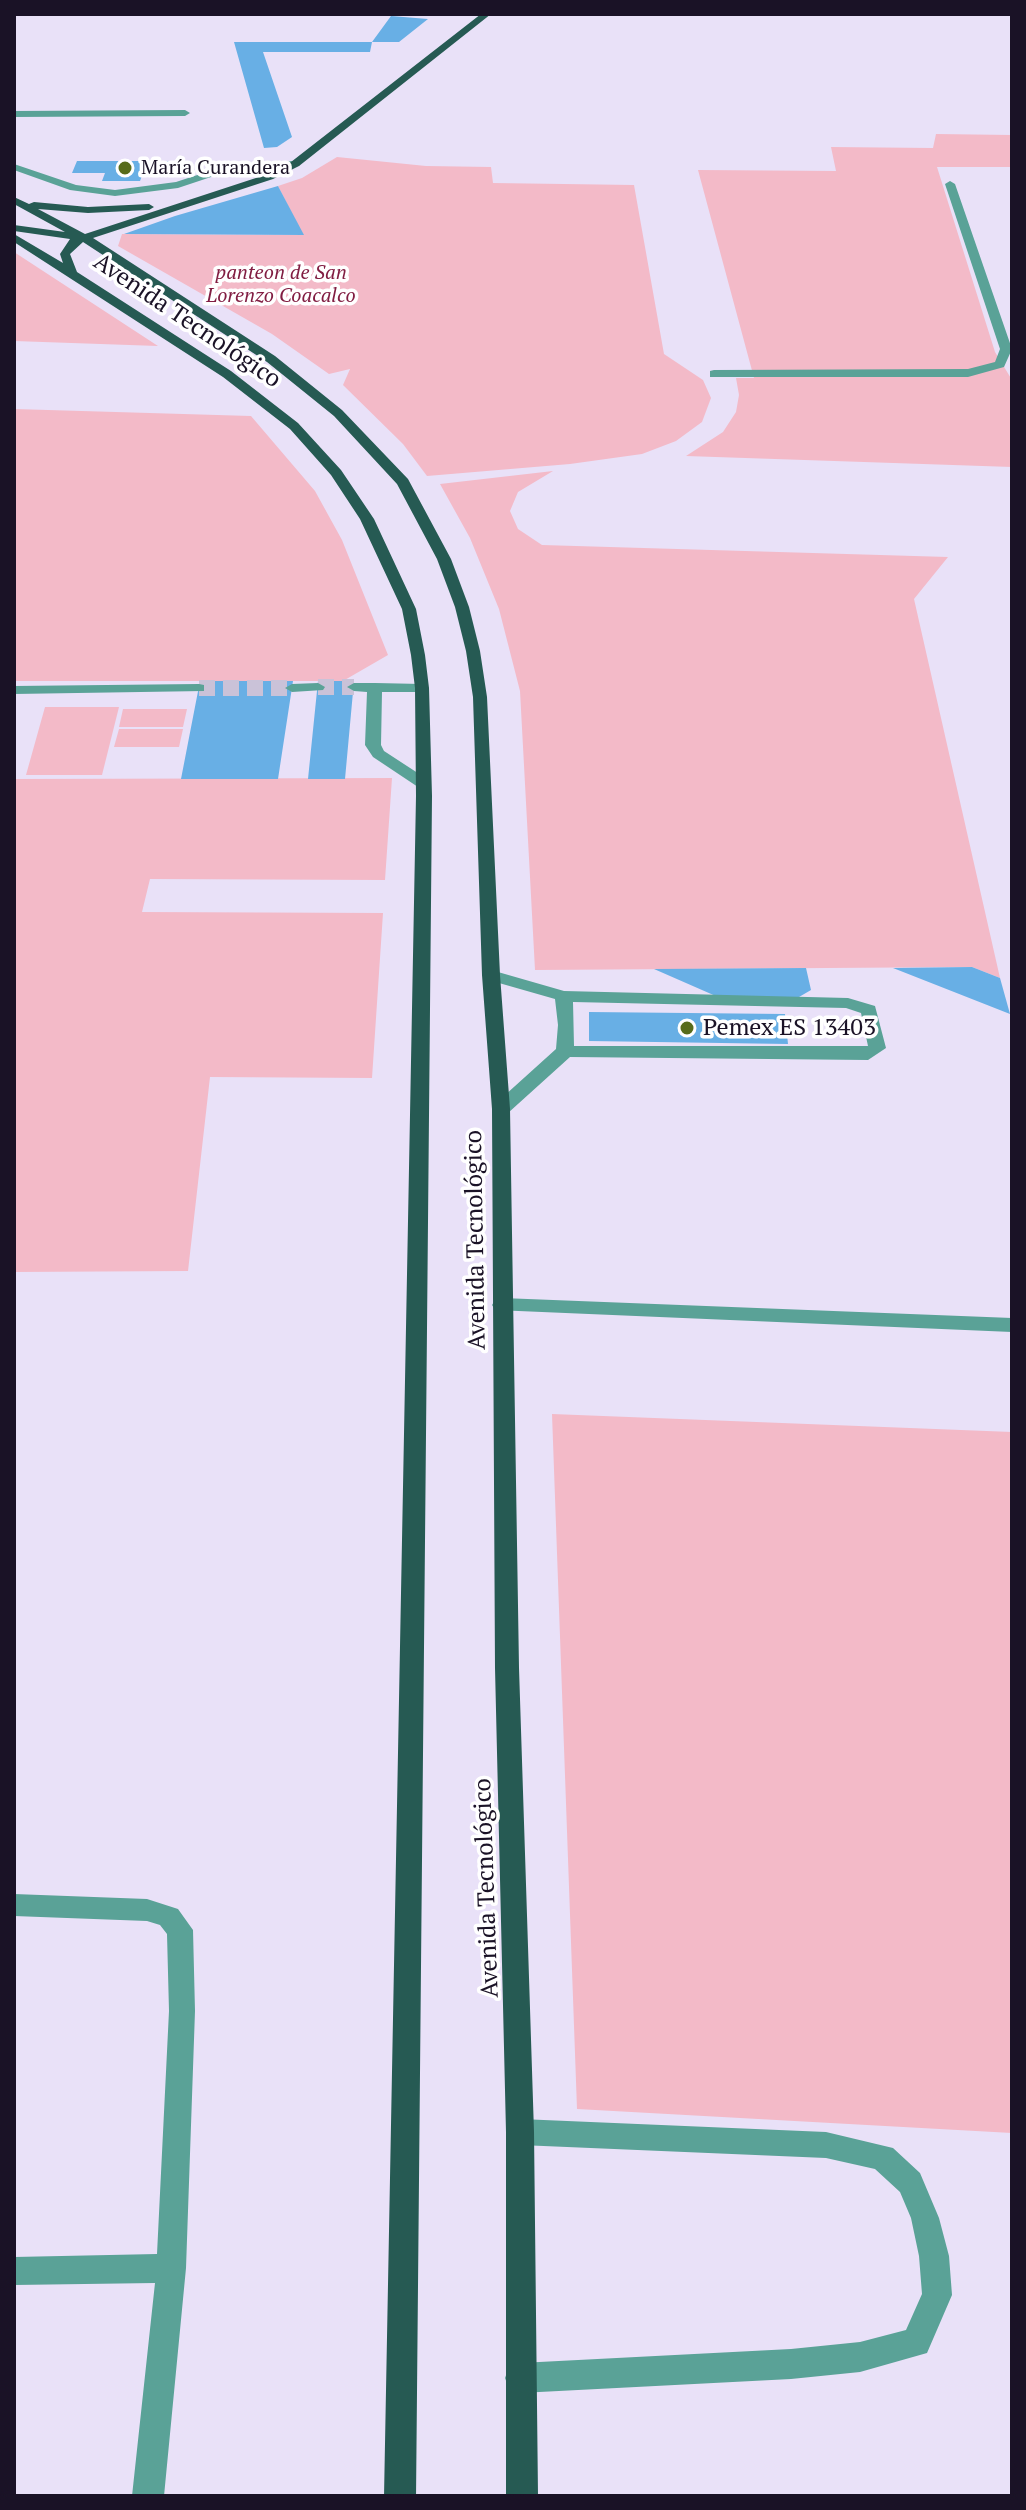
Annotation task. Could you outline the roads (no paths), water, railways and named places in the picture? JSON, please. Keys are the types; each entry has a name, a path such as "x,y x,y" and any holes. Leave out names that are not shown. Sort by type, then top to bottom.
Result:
{"main road":[{"path":"72,275 65,254 71,244 83,237 269,177 295,164 487,14"},
{"path":"18,202 97,210 189,202"},
{"name":"Avenida Tecnológico","path":"18,202 83,237 271,359 307,386 403,482 444,559 462,607 473,651 480,697 491,975 501,1109 507,1668 520,2132 522,2496"},
{"path":"14,228 83,237"},
{"name":"Avenida Tecnológico","path":"14,237 227,374 294,426 336,473 367,519 393,569 409,609 422,688 424,784 400,2496"}],"lane":[{"path":"14,114 185,113"},
{"path":"17,169 74,188 115,193 178,185 234,166 295,164"},
{"path":"714,374 968,373 1000,364 1006,349 950,184"},
{"path":"292,688 318,687"},
{"path":"354,687 422,688"},
{"path":"375,687 373,745 378,754 424,784"},
{"path":"14,690 199,688"},
{"path":"491,975 563,996 848,1003 869,1010 877,1048 868,1054 565,1051 501,1109"},
{"path":"563,996 567,1025 565,1051"},
{"path":"502,1305 1012,1325"},
{"path":"14,1905 147,1910 169,1917 180,1930 182,2011 171,2268 148,2496"},
{"path":"520,2132 826,2145 883,2157 910,2183 925,2218 934,2256 937,2295 916,2342 860,2357 791,2364 520,2378"},
{"path":"14,2271 171,2268"}],"tunnel":[{"path":"318,687 354,687"},
{"path":"199,688 292,688"}],"place":[{"name":"María Curandera","path":"125,168"},
{"name":"Pemex ES 13403","path":"687,1028"}],"park label":[{"name":"panteon de San Lorenzo Coacalco","path":"281,284"}]}
